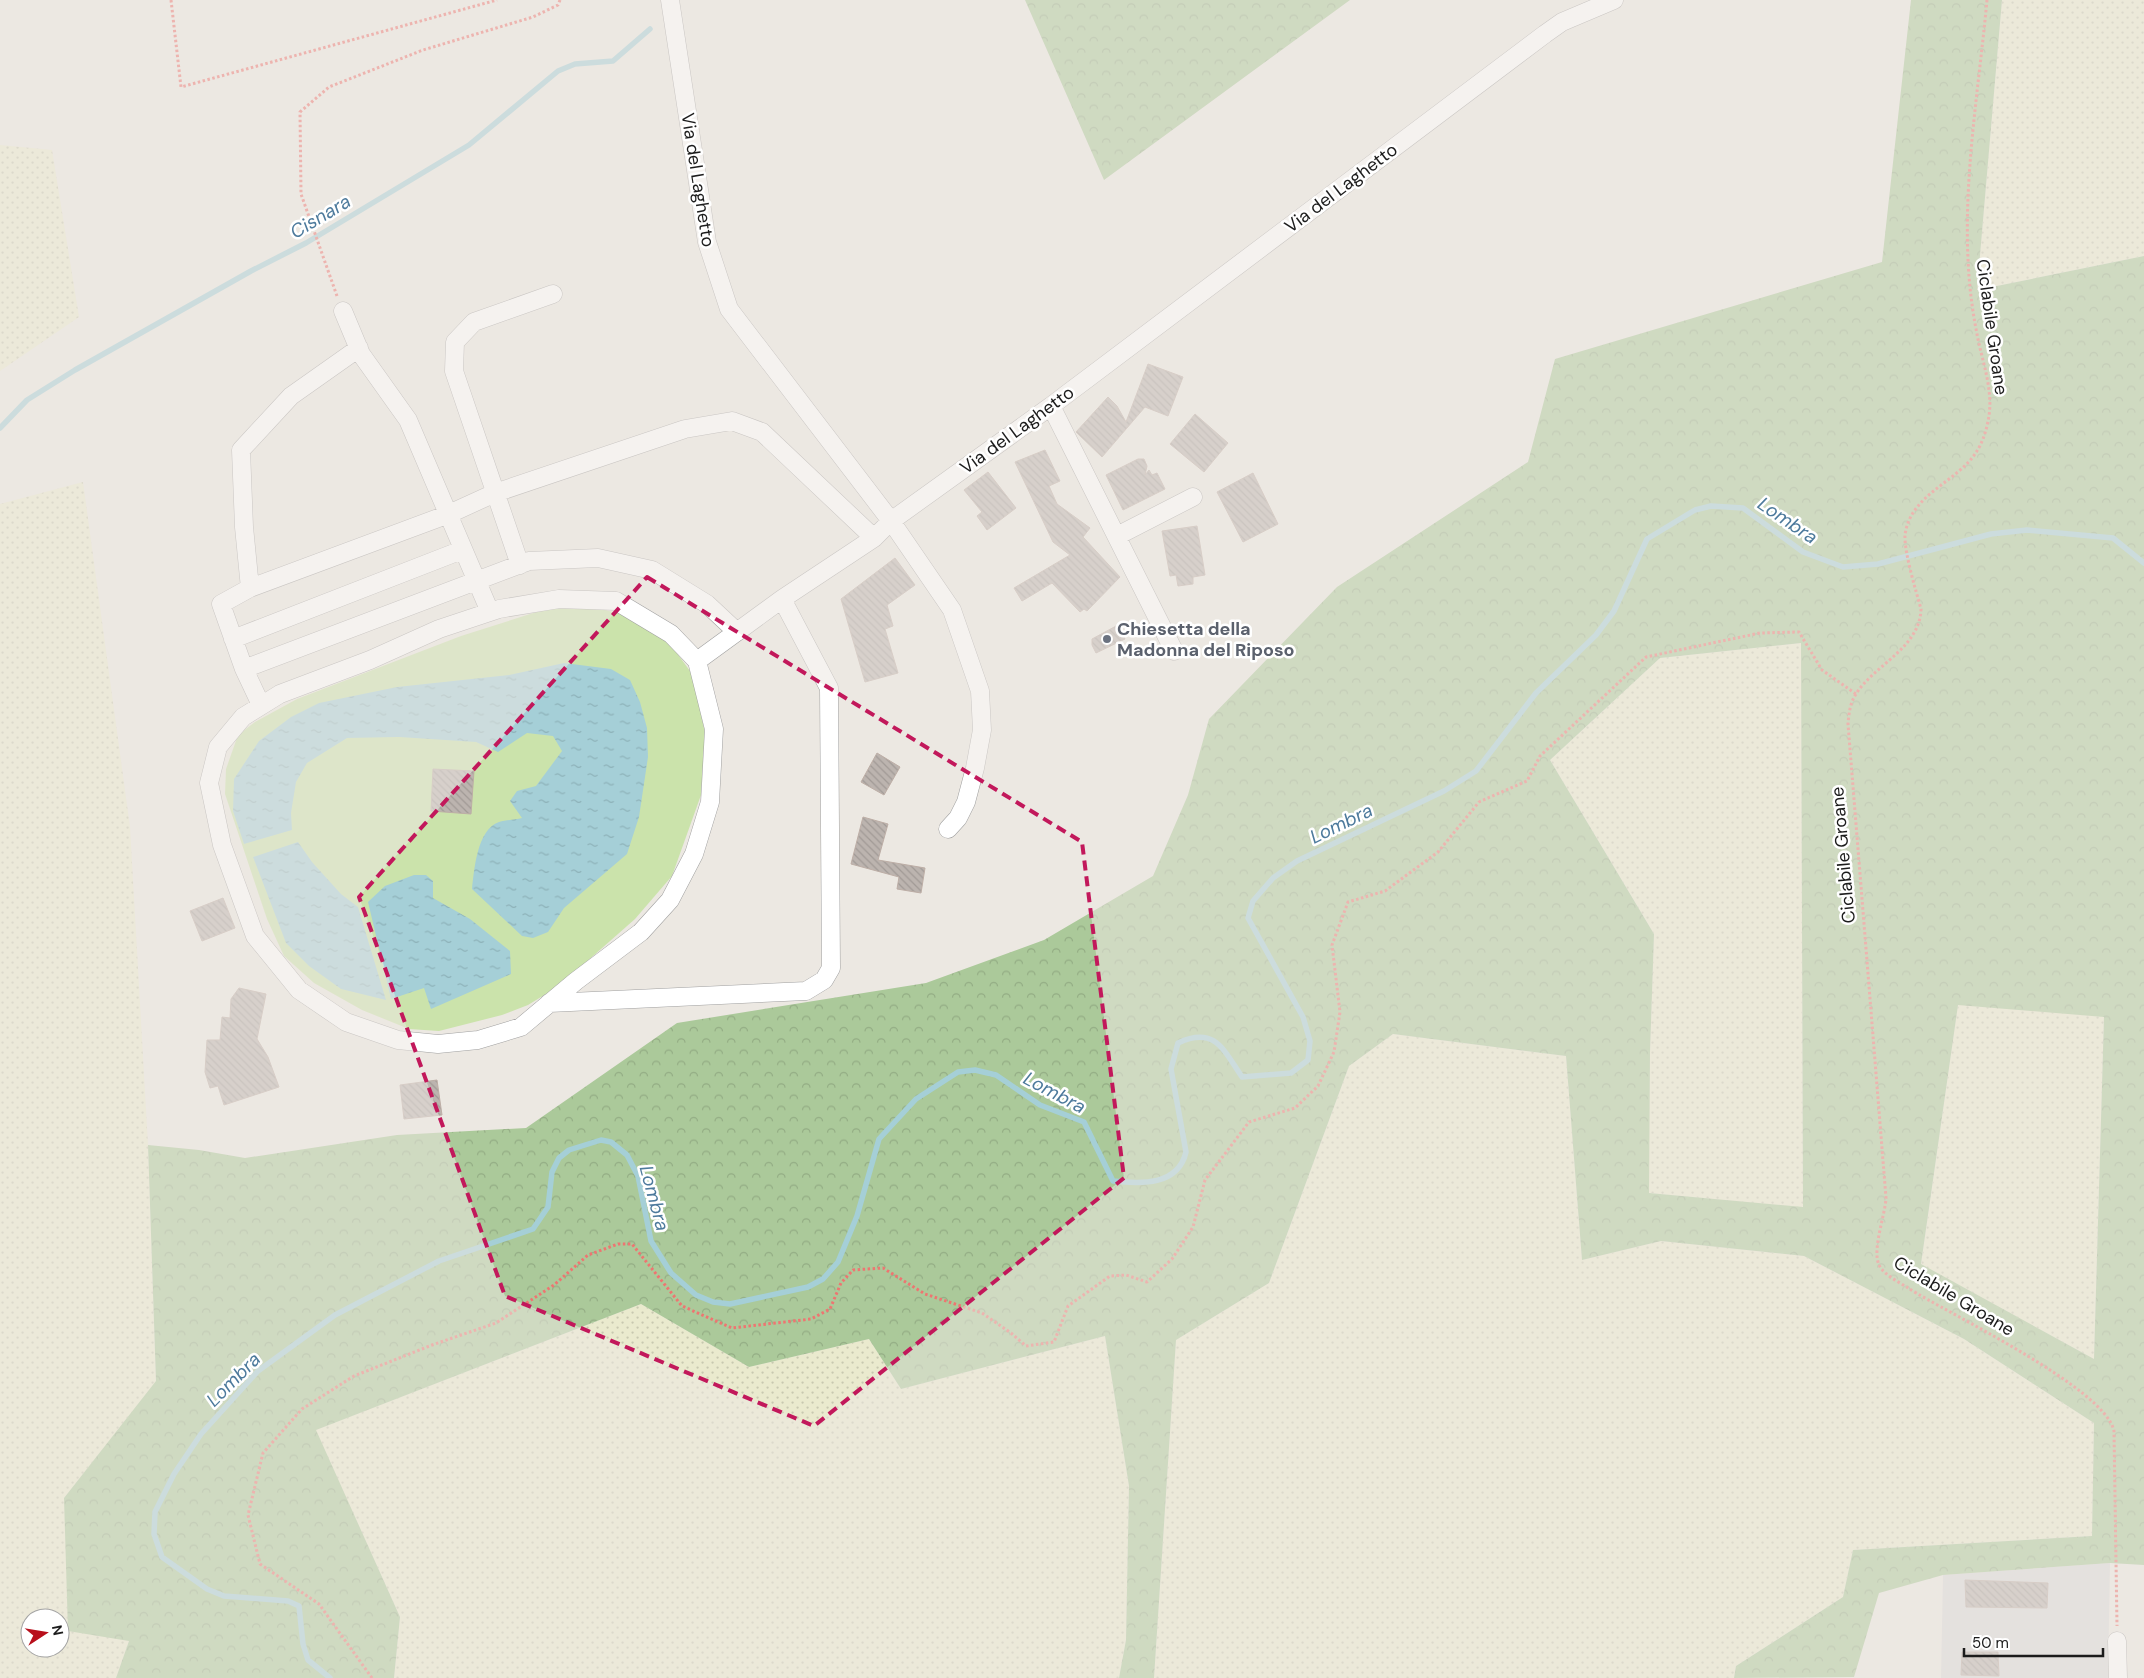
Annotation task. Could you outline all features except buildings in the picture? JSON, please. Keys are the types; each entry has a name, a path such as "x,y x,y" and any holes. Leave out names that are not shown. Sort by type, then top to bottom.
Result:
{"street":[{"name":"Via del Laghetto","path":"670,0 707,242 729,309 891,521 1052,406 1545,34 1562,22 1614,0"},
{"path":"520,565 454,371 455,342 474,322 552,294"},
{"path":"343,311 359,348 408,420 490,612"},
{"path":"250,588 244,527 241,450 292,396 359,348"},
{"path":"1052,406 1174,651"},
{"path":"261,705 244,669 221,604 250,588 449,514 495,493 684,430 732,421 762,432 874,538"},
{"path":"1117,536 1193,497"},
{"path":"697,661 782,599 874,538 891,521 952,610 980,691 982,730 975,768 966,802 958,818 948,829"},
{"path":"233,639 462,550"},
{"path":"244,669 529,561 598,558 652,570 707,604 737,632"},
{"path":"559,599 616,601 671,634 697,661 714,729 710,802 694,854 670,900 641,932 521,1027 478,1040 438,1044 398,1040 346,1022 299,990 255,936 222,845 209,783 218,747 243,717 261,705 280,694 370,660 439,629 490,612 559,599"},
{"path":"549,1004 806,991 824,980 828,974 831,968 829,688 782,599"},
{"path":"2117,1641 2118,1678"}],"path":[{"path":"171,0 180,87 496,0"},
{"path":"343,311 331,283 301,194 300,112 329,87 423,50 533,17 558,5 560,0"},
{"name":"Ciclabile Groane","path":"1987,0 1966,213 1972,299 1990,395 1990,414 1986,433 1976,454 1960,470 1924,498 1907,528 1905,541 1921,609 1920,618 1915,630 1891,659 1856,694 1850,706 1848,724 1848,746 1886,1198 1886,1213 1877,1249 1878,1264 1882,1271 1924,1298 1997,1337 2051,1371 2110,1418 2114,1431 2117,1641"},
{"path":"372,1678 319,1604 260,1564 248,1515 263,1453 302,1409 354,1376 432,1345 496,1323 554,1285 588,1255 618,1244 632,1244 682,1306 732,1328 811,1320 830,1309 841,1282 852,1270 883,1268 926,1294 982,1313 1012,1333 1026,1346 1054,1342 1068,1306 1110,1276 1126,1275 1147,1282 1172,1259 1193,1227 1205,1180 1249,1122 1295,1108 1318,1086 1334,1052 1340,1012 1332,945 1348,902 1384,891 1438,852 1479,802 1527,780 1540,756 1646,658 1760,633 1799,632 1822,670 1856,694"}],"highlighted area":[{"path":"647,577 1082,842 1124,1178 814,1426 505,1296 359,897"}],"shaded area":[{"path":"2110,1563 2108,1678 1941,1678 1943,1575"}],"green space":[{"path":"1025,0 1350,0 1104,180"},
{"path":"1911,0 2002,0 1977,290 2144,256 2144,1565 2110,1563 1943,1575 1879,1593 1854,1677 1734,1678 1736,1666 1843,1597 1853,1550 2092,1536 2094,1423 1964,1339 1804,1256 1661,1241 1582,1260 1566,1056 1393,1034 1349,1066 1269,1283 1176,1340 1154,1678 1119,1678 1126,1640 1129,1486 1105,1336 901,1389 869,1339 749,1367 641,1304 316,1430 400,1617 394,1678 116,1678 129,1641 70,1631 70,1608 67,1608 64,1498 156,1381 148,1145 199,1150 245,1158 397,1135 526,1128 677,1023 926,983 1044,940 1153,876 1188,795 1209,719 1337,587 1528,462 1555,359 1882,262","holes":["1801,643 1803,1207 1649,1193 1650,1052 1654,934 1550,760 1660,658","1958,1005 2104,1017 2094,1359 1921,1264"]},
{"path":"2002,0 2144,0 2144,256 1977,290"},
{"path":"0,145 52,150 79,317 0,371"},
{"path":"83,482 130,827 148,1145 156,1382 64,1498 129,1641 116,1678 0,1678 0,504"},
{"path":"589,606 625,615 668,641 693,675 705,733 701,795 672,876 635,919 559,986 528,1005 502,1015 439,1031 409,1029 362,1010 314,983 284,956 267,919 225,794 226,769 238,735 255,722 297,699 461,636 549,608"},
{"path":"1801,643 1803,1208 1648,1193 1654,934 1550,760 1660,658"},
{"path":"1958,1004 2104,1016 2094,1359 1921,1265"},
{"path":"1393,1034 1566,1056 1582,1260 1661,1241 1804,1256 1964,1339 2094,1423 2092,1536 1853,1550 1843,1597 1736,1666 1734,1678 1154,1678 1176,1340 1269,1283 1349,1066"},
{"path":"641,1304 749,1367 869,1339 901,1389 1105,1336 1129,1486 1126,1640 1119,1678 394,1678 400,1617 315,1430"}],"water":[{"path":"564,663 611,669 630,680 640,702 647,728 648,757 639,817 627,854 564,908 548,932 533,938 522,936 472,889 478,851 486,833 499,822 522,818 510,801 517,791 536,786 562,751 553,736 527,733 498,752 476,742 399,737 347,738 307,763 296,782 291,813 292,830 244,844 233,811 234,779 259,741 291,717 319,703 397,687 509,675"},
{"path":"298,842 312,862 341,894 358,907 386,1000 341,989 309,966 286,943 253,857"},
{"path":"414,875 426,875 433,881 433,898 470,919 510,951 511,974 431,1009 424,988 391,999 368,902 385,886"}],"waterway":[{"name":"Cisnara","path":"0,428 27,400 75,370 251,271 306,243 469,145 558,71 575,64 613,61 650,29"},
{"name":"Lombra","path":"330,1678 308,1660 303,1644 299,1606 288,1601 224,1596 207,1589 162,1557 154,1534 155,1512 174,1474 201,1434 258,1371 335,1315 439,1261 533,1229 548,1207 552,1172 559,1158 569,1150 601,1140 611,1142 627,1155 638,1176 651,1241 671,1273 696,1295 713,1302 730,1304 808,1287 823,1279 838,1262 857,1216 879,1139 916,1099 958,1072 975,1070 996,1075 1040,1105 1084,1122 1113,1181 1135,1183 1167,1177 1182,1163 1186,1152 1171,1069 1178,1043 1191,1038 1201,1037 1210,1039 1223,1049 1242,1077 1291,1073 1308,1060 1310,1041 1303,1017 1248,918 1253,901 1273,878 1297,861 1444,791 1476,771 1536,693 1596,635 1614,611 1647,539 1695,510 1711,506 1743,508 1803,552 1843,567 1878,564 1991,534 2027,530 2113,538 2144,563"}],"place":[{"name":"Chiesetta della Madonna del Riposo","path":"1107,639"}]}
